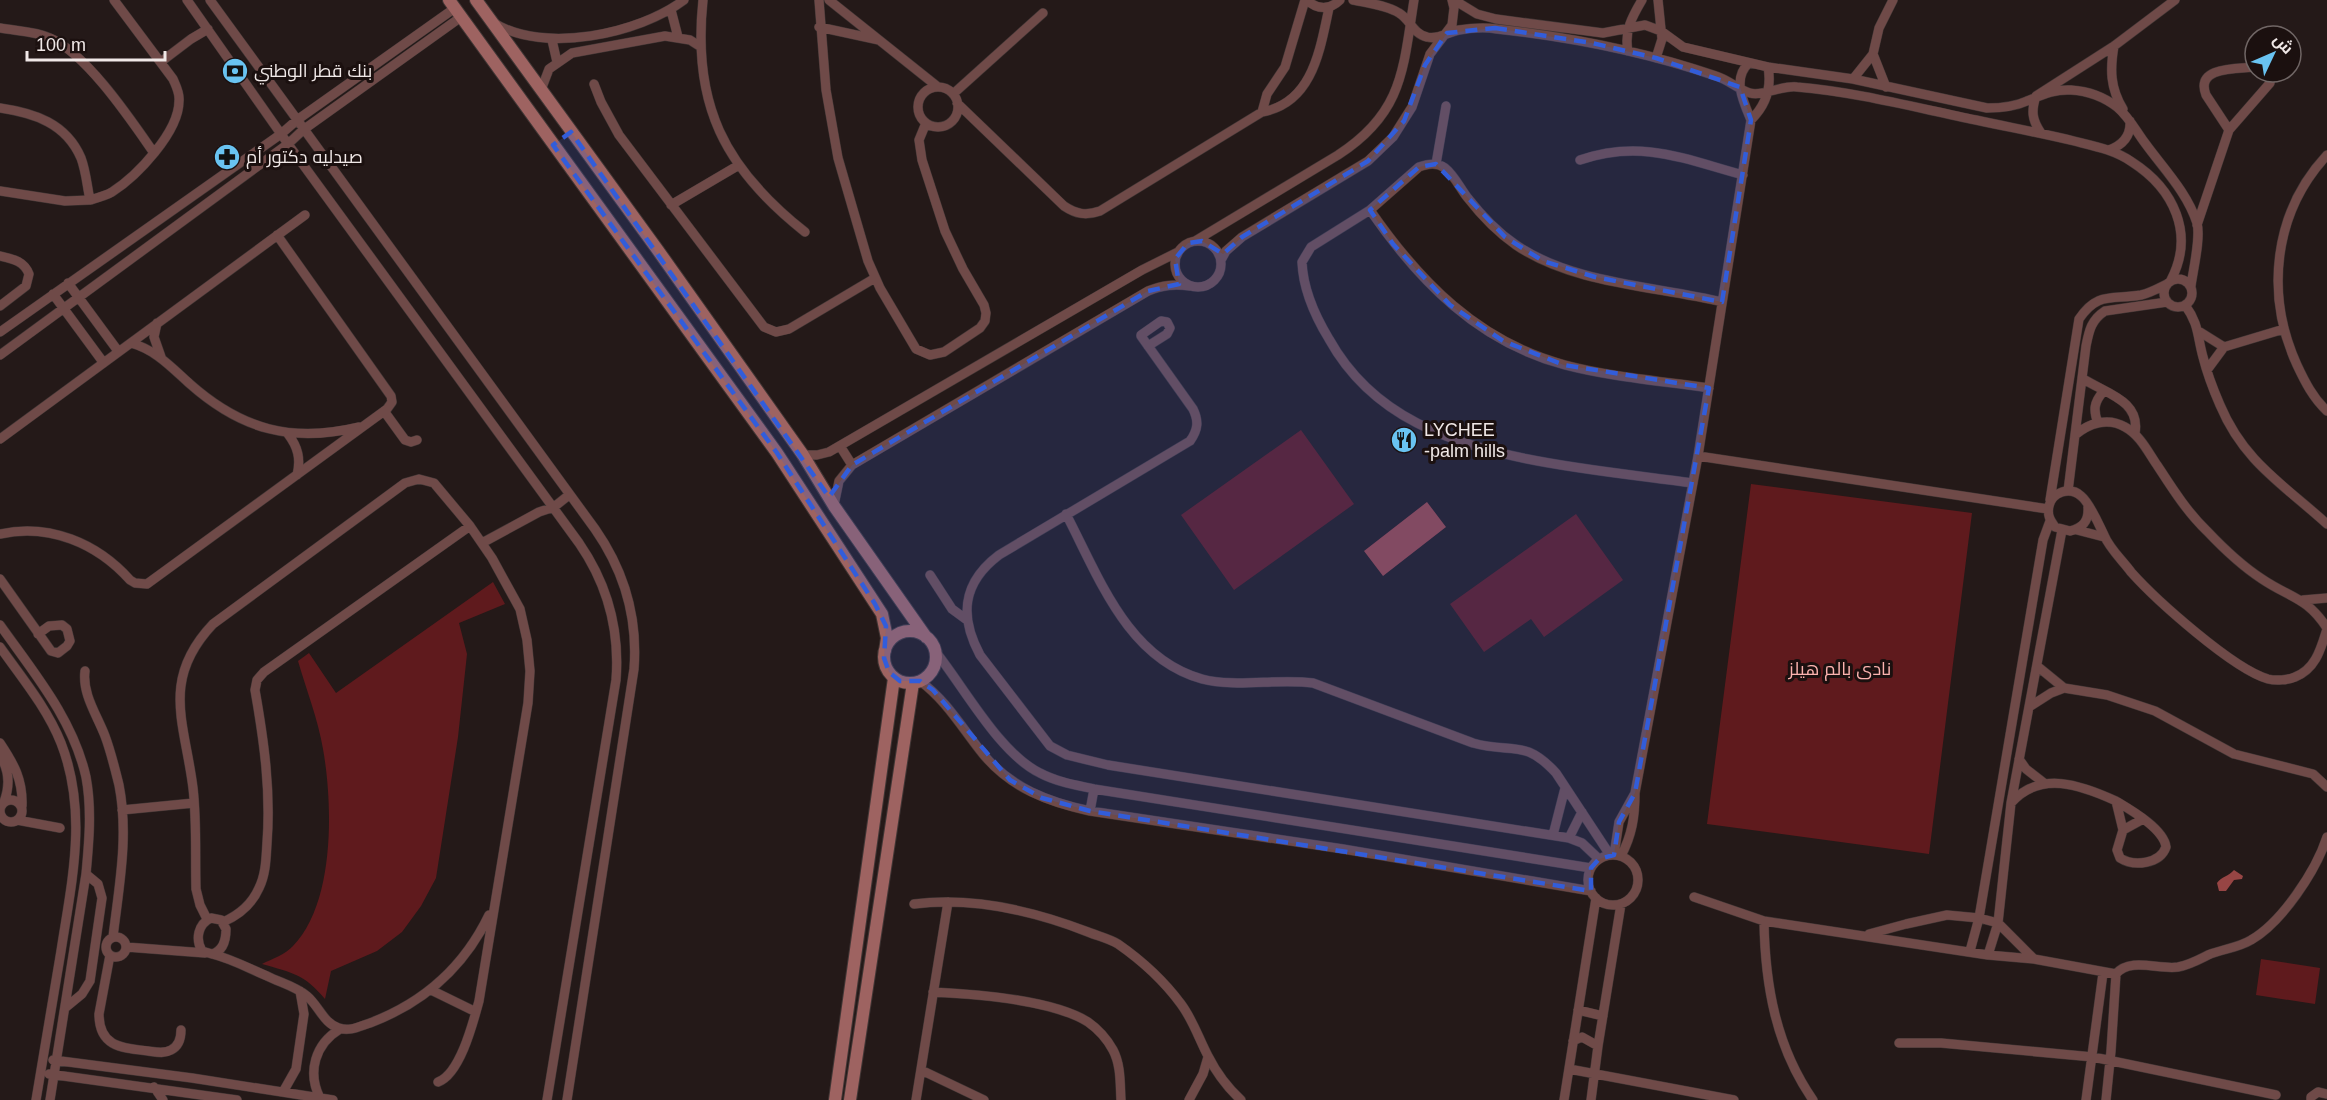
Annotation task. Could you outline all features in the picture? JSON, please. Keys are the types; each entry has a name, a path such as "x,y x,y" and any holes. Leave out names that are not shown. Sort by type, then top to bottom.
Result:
{"street":[{"path":"0,191 64,201 90,200 111,192 154,153 168,136 180,103 179,92 162,61 114,0"},
{"path":"187,0 288,144 554,507 589,557 604,587 615,627 617,665 548,1100"},
{"path":"210,0 605,545 622,578 632,613 635,650 632,684 567,1100"},
{"path":"476,0 803,455 834,505 934,651 1018,758 1039,773 1065,783 1094,789 1591,868"},
{"path":"491,21 505,30 520,35 552,40 640,24 671,10 684,0"},
{"path":"703,0 700,47 704,81 714,121 739,165 770,201 805,232"},
{"path":"819,0 819,27 826,90 838,158 868,261 875,279 916,349 922,353 938,355 980,328 985,321 986,313 945,231 922,160 919,140 926,123"},
{"path":"830,0 938,87 955,98 1064,206 1082,214 1100,211 1262,112 1270,111 1297,94 1310,79 1317,60 1329,8 1340,0"},
{"path":"1262,112 1267,94 1285,67 1306,0 1315,6 1329,8"},
{"path":"1353,0 1393,10 1410,23 1419,34 1426,37 1434,38 1469,28 1495,28 1592,43 1656,58 1717,76 1757,94 1780,87 1843,93 2109,150 2131,161 2150,175 2165,194 2177,215 2183,238 2182,252 2178,267 2164,293 2167,302"},
{"path":"1190,286 1180,279 1174,266 1182,246 1195,241 1338,155 1372,128 1396,92 1402,72 1414,0"},
{"path":"1453,0 1477,14 1496,19 1603,33 1646,25 1661,31 1683,47 1768,67 1852,80 1987,108 2004,108 2028,101 2114,46 2175,0"},
{"path":"834,505 839,481 852,465 1148,291 1161,285 1203,287 1215,280 1226,251 1242,237 1353,171 1381,150 1412,107 1430,54 1447,33 1454,17 1453,0"},
{"path":"1628,51 1626,36 1628,27 1642,0"},
{"path":"1656,58 1662,39 1658,0"},
{"path":"1852,80 1873,54 1879,28 1893,0"},
{"path":"0,332 455,8"},
{"path":"0,355 288,144 455,8"},
{"path":"455,8 784,463 882,614 887,638 885,666 894,678 900,681 917,682 945,702 983,754 1010,780 1042,798 1090,811 1343,849 1594,895 1609,904 1621,904 1634,893 1638,877 1634,866 1615,855 1546,763 1522,748 1497,748 1473,743 1313,683 1295,680 1234,682 1204,680 1173,666 1147,648 1126,624 1066,514"},
{"path":"671,10 678,37"},
{"path":"955,98 1043,13"},
{"path":"819,27 881,41"},
{"path":"0,28 47,36 58,41 100,81 154,153"},
{"path":"162,61 190,39 208,29"},
{"path":"593,34 595,49"},
{"path":"541,90 549,69 572,53 665,36 690,40 700,47"},
{"path":"578,37 580,51"},
{"path":"552,40 557,62"},
{"path":"2109,150 2124,143 2128,136 2130,120 2112,85 2110,65 2114,46"},
{"path":"1873,54 1886,87"},
{"path":"1565,1100 1594,895 1589,884 1591,868 1599,859 1615,855 1632,832 1635,793 1698,456 1743,175 1751,120 1740,87 1741,73 1749,63"},
{"path":"1751,120 1765,102 1768,91 1768,67"},
{"path":"2229,130 2206,95 2206,79 2214,72 2243,68"},
{"path":"594,84 601,102 620,135 760,322 770,330 776,332 789,329 875,279"},
{"path":"2067,491 2092,323 2105,311 2167,302 2174,306 2186,305 2191,299 2197,225 2229,130 2269,84"},
{"path":"938,87 923,93 918,103 919,114 926,123 941,126 951,122 957,113 955,98"},
{"path":"2036,96 2053,91 2087,92 2103,98 2118,108 2130,120 2172,177 2197,225"},
{"path":"2036,96 2032,109 2034,122 2041,134"},
{"path":"1436,164 1446,106"},
{"path":"0,108 33,114 63,133 81,158 90,200"},
{"path":"553,145 572,132"},
{"path":"1580,160 1600,153 1641,150 1661,153 1743,175"},
{"path":"2327,156 2313,172 2294,204 2281,240 2277,279 2284,329 2292,354 2310,391 2327,411"},
{"path":"1693,483 1561,464 1487,449 1418,424 1387,405 1360,382 1338,356 1319,322 1307,290 1302,267 1304,256 1311,247 1370,210 1419,167 1436,164 1450,174 1481,215 1505,237 1543,261 1595,278 1683,292 1722,302"},
{"path":"671,205 739,165"},
{"path":"1370,210 1393,244 1442,297 1486,331 1503,341 1564,365 1606,374 1709,388"},
{"path":"0,439 305,215"},
{"path":"0,534 39,531 72,539 101,554 135,584 147,584 390,406 391,396 277,236"},
{"path":"1195,241 1209,243 1215,248 1221,260"},
{"path":"803,455 817,455 840,446 1148,266 1178,252"},
{"path":"0,256 22,263 29,274 26,285 0,306"},
{"path":"1970,951 1978,918 2042,550 2050,521 2049,505 2079,319 2086,309 2104,298 2140,295 2169,282 2182,279 2191,286"},
{"path":"68,283 118,351"},
{"path":"53,294 103,362"},
{"path":"2186,305 2200,332 2207,370 2221,407 2237,436 2256,463 2326,520"},
{"path":"157,323 154,337 160,357"},
{"path":"2207,370 2224,347 2284,329"},
{"path":"2200,332 2224,347"},
{"path":"131,343 160,357 221,407 257,424 288,434 327,434 364,426"},
{"path":"1148,346 1197,417 1195,434 1190,441 999,555 979,573 968,597 969,632 980,655 1038,733 1050,746 1067,755 1142,771 1569,838 1582,843 1599,859"},
{"path":"992,357 1002,376"},
{"path":"2082,378 2103,392 2120,399 2132,410 2137,425 2135,433"},
{"path":"2098,423 2094,406 2097,398 2103,392"},
{"path":"384,411 405,440 411,442 417,440"},
{"path":"2049,505 2054,496 2067,491 2081,495 2098,520 2104,537 2132,572 2194,630 2236,661 2269,679 2282,680 2295,677 2307,670 2316,659 2327,629 2313,609 2302,600 2263,580 2233,557 2205,530 2180,499 2135,433 2123,425 2108,422 2098,423 2075,435"},
{"path":"288,434 294,441 299,458 297,475"},
{"path":"840,446 852,465"},
{"path":"1698,456 2049,505"},
{"path":"207,919 196,890 194,803 180,715 180,692 188,660 199,641 213,624 412,480 419,479 434,483 482,543 520,609 527,640 530,671 528,703 517,773 476,1012 452,1071 438,1082"},
{"path":"482,543 539,512 554,507 569,495"},
{"path":"2077,530 2086,520 2088,507"},
{"path":"2050,521 2062,530 2077,530 2104,537"},
{"path":"223,922 236,916 252,901 259,889 265,868 268,805 265,752 255,690 260,676 470,526"},
{"path":"1988,955 1998,922 2011,803 2062,530"},
{"path":"930,574 952,609 967,620"},
{"path":"0,579 38,634"},
{"path":"2302,600 2327,598"},
{"path":"0,625 63,716 86,777 90,821 86,874 50,1100"},
{"path":"885,651 892,638 905,632 913,632 926,637"},
{"path":"0,647 35,695 54,727 68,761 76,796 78,832 74,868 36,1100"},
{"path":"850,1100 917,682 931,672 935,658 934,651"},
{"path":"2037,666 2064,688 2107,695 2156,711 2234,754 2313,774 2327,787"},
{"path":"86,671 86,692 106,738 119,786 124,839 111,938 105,946 109,954 99,1006 99,1022 106,1038 120,1047 164,1053 177,1046 181,1030"},
{"path":"835,1100 894,678"},
{"path":"2029,707 2064,688"},
{"path":"35,695 45,689"},
{"path":"0,743 6,760 8,783 0,809 1,816 10,822 17,820 60,828"},
{"path":"2019,759 2026,769 2044,783"},
{"path":"6,760 21,782 22,814 17,820"},
{"path":"2011,803 2025,789 2044,783 2093,791 2116,801 2163,836 2164,852 2153,860 2131,863 2120,858 2117,850 2123,830 2116,801"},
{"path":"1553,835 1565,788"},
{"path":"1090,811 1094,789"},
{"path":"1615,855 1619,822 1635,793"},
{"path":"4,802 16,800 22,806"},
{"path":"122,810 194,803"},
{"path":"1569,838 1582,812"},
{"path":"2123,830 2143,819"},
{"path":"2106,1100 2116,974 2120,969 2130,966 2179,967 2252,940 2266,929 2296,895 2312,871 2327,837"},
{"path":"65,1008 87,988 94,951 101,891 93,878 86,874"},
{"path":"1694,897 1764,921 1988,955 2034,959 2116,974"},
{"path":"914,904 948,902 1009,909 1044,917 1116,943 1165,983 1183,1005 1208,1057 1230,1089 1241,1100"},
{"path":"916,1100 948,902"},
{"path":"1591,1100 1621,904"},
{"path":"126,947 208,954 240,963 300,991 313,1002 332,1025 340,1029 353,1029 393,1014 431,990 465,955 494,905"},
{"path":"1866,935 1947,915 1978,918 1998,922 2034,959"},
{"path":"214,918 223,922 226,929 225,942 218,952 208,954 200,948 198,936 202,925 207,919 214,918"},
{"path":"1764,921 1765,964 1773,1011 1784,1046 1802,1084 1813,1100"},
{"path":"94,951 118,956 124,953 126,947 122,939 96,936"},
{"path":"2086,1100 2103,973"},
{"path":"431,990 476,1012"},
{"path":"283,1092 295,1070 304,1014 300,991"},
{"path":"933,992 1002,998 1054,1010 1088,1022 1103,1035 1113,1051 1120,1070 1120,1100"},
{"path":"1578,1010 1603,1016"},
{"path":"320,1098 313,1074 316,1055 326,1040 340,1029"},
{"path":"1573,1041 1582,1037 1598,1046"},
{"path":"1899,1043 1941,1043 2093,1057 2276,1095"},
{"path":"298,1051 316,1055"},
{"path":"1189,1100 1203,1074 1208,1057"},
{"path":"43,1059 192,1078 333,1100"},
{"path":"1569,1069 1734,1100"},
{"path":"295,1070 313,1074"},
{"path":"921,1070 984,1100"},
{"path":"41,1073 154,1087 194,1096 237,1100"},
{"path":"192,1078 194,1096"},
{"path":"154,1087 163,1100"},
{"path":"2310,1100 2311,1096 2318,1092 2327,1094"}],"highlighted area":[{"path":"1495,28 1592,43 1656,58 1740,87 1751,120 1722,302 1595,277 1543,261 1505,237 1436,164 1419,167 1370,210 1393,244 1450,305 1503,341 1564,365 1709,388 1635,793 1619,822 1614,855 1599,859 1591,868 1591,891 1090,811 1042,798 1010,780 933,690 920,681 900,681 889,672 884,658 886,626 875,604 777,453 553,145 571,132 829,497 852,465 1148,291 1179,284 1175,259 1188,243 1202,241 1223,254 1242,237 1368,161 1404,121 1425,65 1447,33"}],"green space":[{"path":"1301,430 1354,504 1234,590 1181,515"},
{"name":"نادى بالم هيلز","path":"1751,484 1972,513 1929,854 1707,824"},
{"path":"1576,514 1623,580 1544,637 1531,619 1484,652 1450,604"},
{"path":"493,582 505,604 459,623 467,654 458,737 436,878 421,906 402,932 377,951 331,971 325,999 304,979 262,964 290,949 307,927 317,905 324,880 328,852 328,797 323,749 298,661 309,653 336,693"},
{"path":"2261,959 2320,968 2315,1004 2256,995"}],"shaded area":[{"path":"1427,502 1446,527 1383,576 1364,551"},
{"path":"2234,870 2243,876 2242,879 2234,880 2226,891 2219,891 2217,883"}],"place":[{"name":"بنك قطر الوطني","path":"235,71"},
{"name":"صيدليه دكتور أم","path":"227,157"},
{"name":"LYCHEE -palm hills","path":"1404,440"}]}
